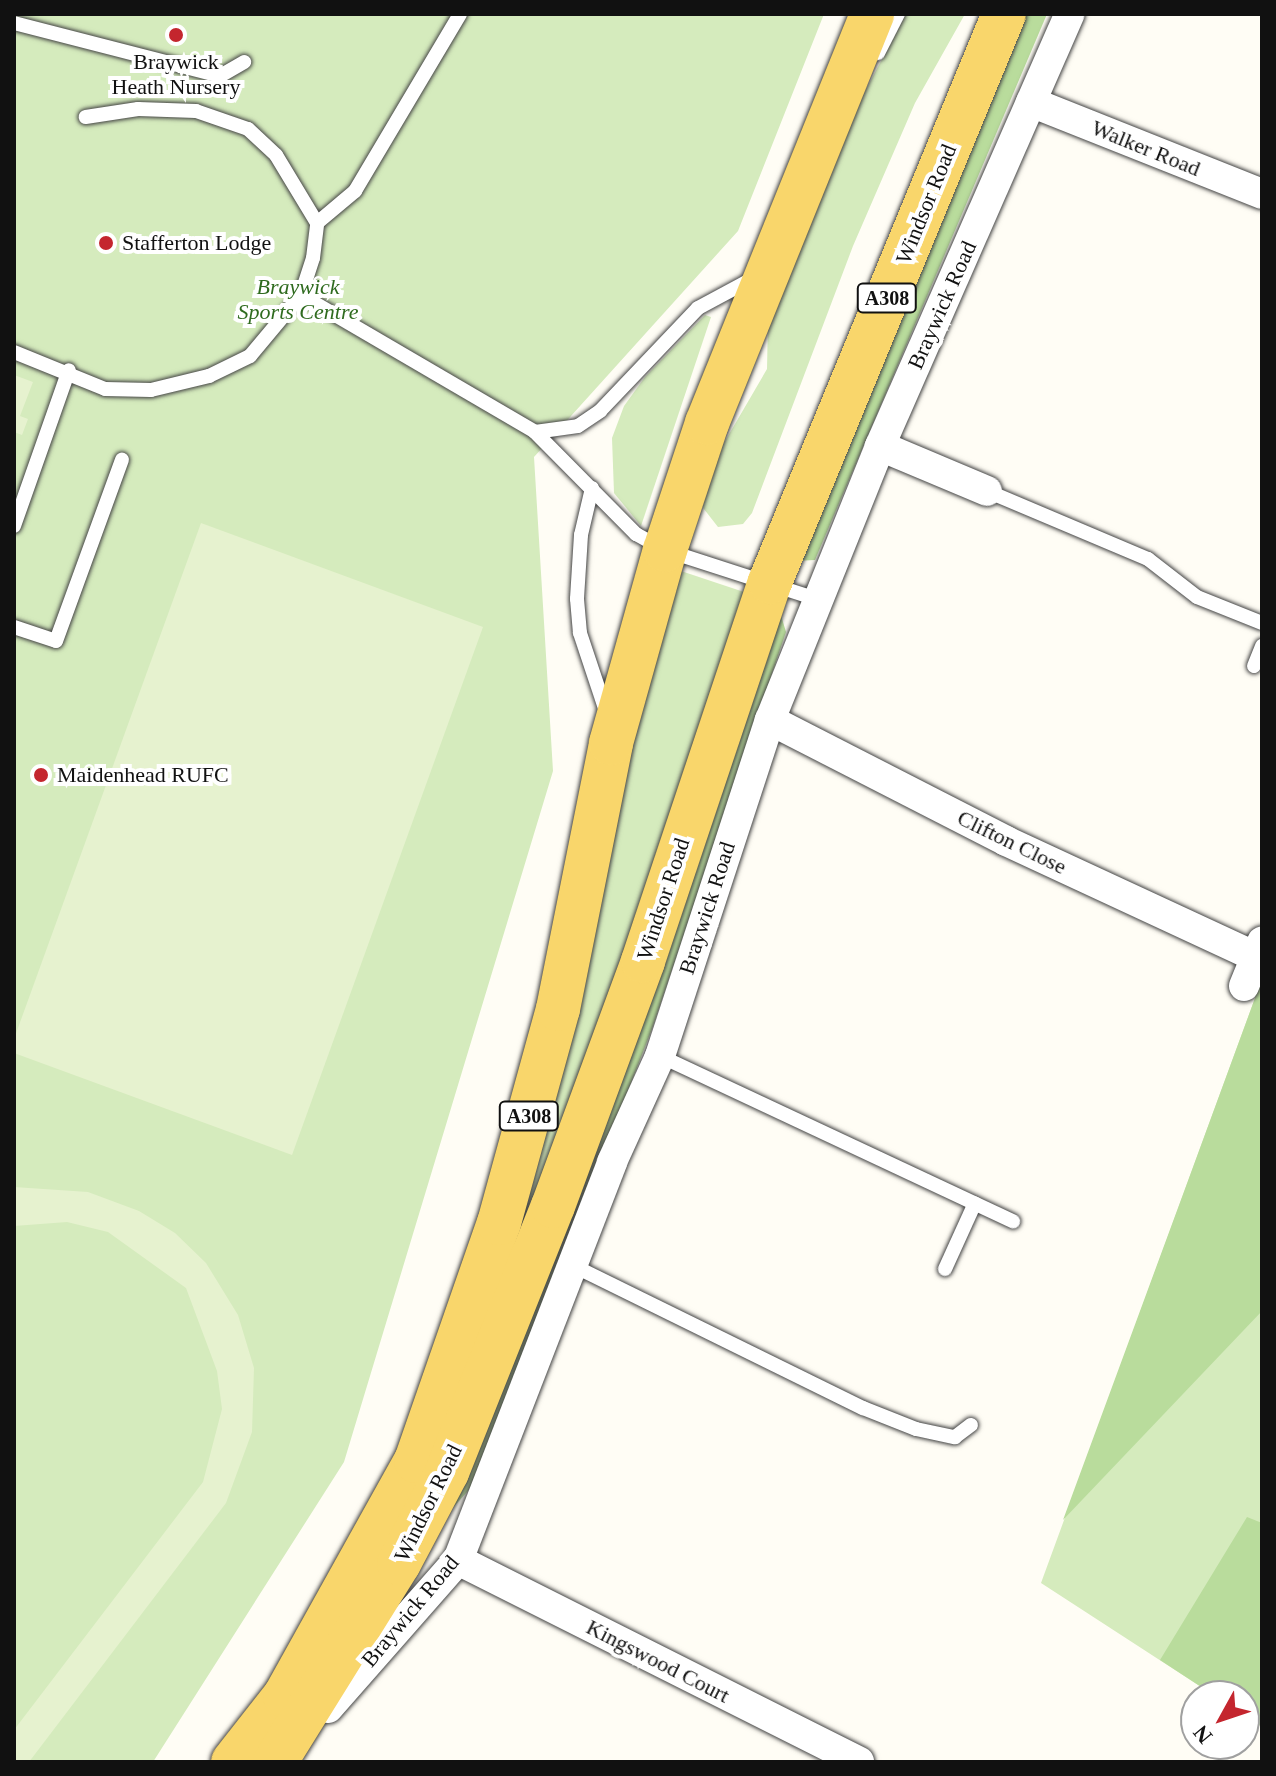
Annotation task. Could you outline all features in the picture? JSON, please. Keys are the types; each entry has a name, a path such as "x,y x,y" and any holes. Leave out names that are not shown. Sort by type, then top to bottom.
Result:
{"main road":[{"name":"A308","path":"233,1762 285,1696 416,1461 499,1223 558,1009 611,743 665,550 707,423 872,14"},
{"name":"Windsor Road","path":"275,1762 399,1563 447,1472 643,961 770,582 1004,14"}],"street":[{"name":"Braywick Road","path":"283,1762 458,1560 572,1265 660,1056 770,720 821,600 880,446 1070,14"},
{"name":"Walker Road","path":"1031,102 1262,194"},
{"path":"880,446 987,491"},
{"name":"Clifton Close","path":"770,720 1006,841 1259,950 1244,986"},
{"name":"Kingswood Court","path":"458,1560 859,1762"}],"lane":[{"path":"14,352 69,370 105,389 151,390 209,376 250,356 301,295 317,223 355,191 460,14"},
{"path":"871,68 898,14"},
{"path":"14,23 220,76 244,62"},
{"path":"535,432 578,426 600,411 698,308 769,272 857,95"},
{"path":"86,117 138,109 196,111 248,129 276,155 317,223"},
{"path":"301,295 535,432 592,488 617,518 665,550 821,600"},
{"path":"14,526 69,370"},
{"path":"14,627 56,641 122,460"},
{"path":"592,488 581,535 577,599 580,633 604,700 611,743"},
{"path":"987,491 1148,559 1197,597 1262,623"},
{"path":"1254,666 1262,646"},
{"path":"660,1056 1013,1221"},
{"path":"945,1269 975,1203"},
{"path":"572,1265 876,1413 955,1437 971,1425"}],"green space":[{"name":"Braywick Sports Centre","path":"14,14 824,14 738,231 534,457 553,771 344,1462 153,1762 14,1762"},
{"path":"906,14 965,14 915,103 853,246 752,513 743,524 718,527 700,504 714,460 767,369 769,272"},
{"path":"1008,14 1047,14 815,560 795,561"},
{"path":"705,315 711,317 641,526 614,493 612,438 624,406 645,377"},
{"path":"14,375 33,382 20,416 28,419 22,435 14,432"},
{"path":"201,523 483,627 292,1155 14,1053 14,1039"},
{"path":"678,570 747,593 638,923 463,1381"},
{"path":"777,602 786,632 652,1029 476,1482 450,1511"},
{"path":"1262,979 1262,1727 1260,1680 1190,1680 1041,1583"},
{"path":"1262,979 1262,1311 1063,1520 1182,1197"},
{"path":"14,1187 88,1192 139,1211 175,1233 206,1263 238,1315 254,1368 252,1432 226,1503 29,1762 14,1762 14,1730 203,1482 222,1409 217,1371 186,1288 108,1232 67,1222 14,1226"},
{"path":"1247,1517 1262,1523 1262,1727 1260,1680 1191,1680 1160,1660"}],"place":[{"name":"Braywick Heath Nursery","path":"176,35"},
{"name":"Stafferton Lodge","path":"106,243"},
{"name":"Maidenhead RUFC","path":"41,775"}]}
